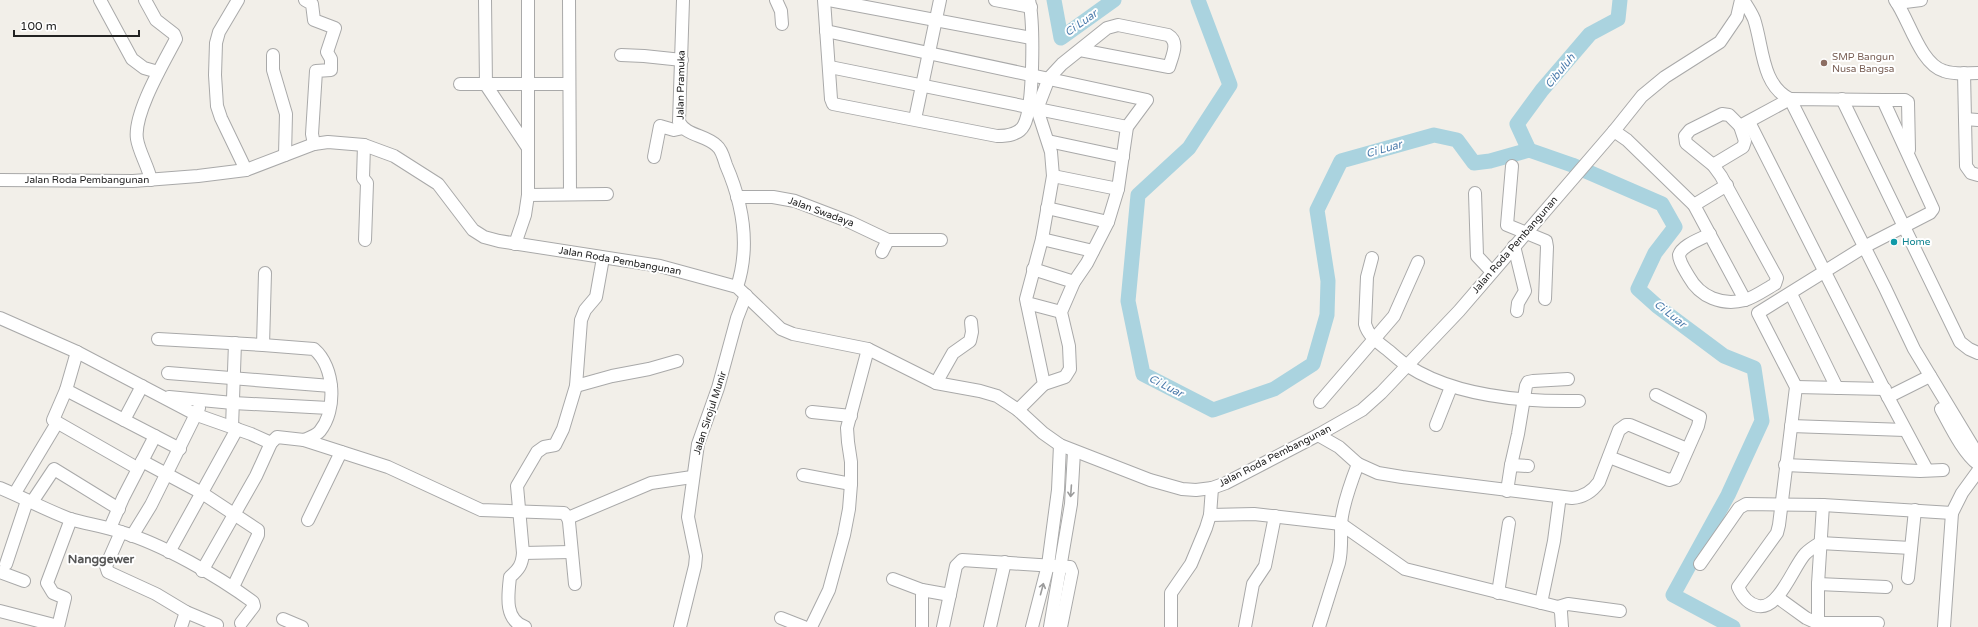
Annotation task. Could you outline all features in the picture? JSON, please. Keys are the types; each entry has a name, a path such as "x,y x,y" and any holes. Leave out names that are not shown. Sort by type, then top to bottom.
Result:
{"street":[{"path":"100,0 132,59 144,68 158,72"},
{"path":"145,0 156,20 174,34 176,39 158,72 138,123 137,139 151,180"},
{"path":"238,0 219,32 216,43 215,75 217,106 221,118 246,170"},
{"path":"305,0 312,4 314,20 334,28 327,52 331,59 331,70 316,71 312,134 314,144"},
{"path":"485,0 486,85 528,148"},
{"path":"515,244 525,215 528,195 528,0"},
{"path":"569,0 570,193"},
{"name":"Jalan Pramuka","path":"683,0 682,60 678,119 683,128 718,146 731,176 737,197 744,239 741,291"},
{"path":"776,0 781,11 782,24"},
{"path":"824,0 830,67 831,99 834,104 997,136 1005,136 1019,131 1049,78 1062,64 1107,28 1114,25 1168,35 1174,41 1175,45 1169,67 1080,50"},
{"path":"829,0 1031,38"},
{"path":"915,119 940,0"},
{"path":"995,0 1030,3 1032,108 1048,141 1053,159 1053,176 1042,238 1026,295 1044,384"},
{"path":"1742,0 1754,20 1765,65 1774,85 1786,99 1914,349 1952,429 1973,460 1978,464"},
{"name":"Jalan Roda Pembangunan","path":"0,180 60,182 151,180 246,170 314,144 328,142 364,145 394,156 438,184 473,230 484,237 515,244 660,266 741,291 781,329 793,334 868,349 936,383 989,393 997,396 1018,410 1060,445 1074,452 1150,480 1182,489 1212,488 1226,483 1318,435 1362,410 1408,366 1459,311 1614,131 1636,102 1665,77 1720,42 1737,17 1742,0"},
{"path":"1920,0 1896,1 1925,55 1934,67 1949,72 1978,73"},
{"path":"826,31 1032,74 1147,100 1127,127 1118,189 1108,222 1093,251 1074,282 1061,312 1069,346 1070,369 1065,377 1044,384 1018,410"},
{"path":"273,55 273,70 286,114 285,155"},
{"path":"620,56 644,56 682,60"},
{"path":"830,67 922,84 1127,127"},
{"path":"1964,73 1966,166 1971,173 1978,175"},
{"path":"460,84 569,84"},
{"path":"1744,124 1786,99 1905,100 1908,102 1909,155"},
{"path":"1842,99 1960,342 1969,349 1978,353"},
{"path":"1883,100 1933,209 1930,213 1862,249 1758,313 1796,387 1785,465 1779,525 1776,533 1738,587 1749,603 1767,606 1777,597 1804,554 1820,543 1911,548"},
{"path":"1710,234 1680,251 1679,258 1681,262 1695,287 1701,292 1717,300 1730,302 1745,300 1775,284 1776,278 1727,186 1713,165 1686,143 1685,140 1687,134 1722,114 1744,124 1825,273 1927,470"},
{"path":"1965,119 1978,120"},
{"path":"1713,165 1743,147 1745,141 1744,124"},
{"path":"654,157 660,126 674,130 683,128"},
{"path":"1614,131 1627,140 1694,205 1745,300"},
{"path":"1048,141 1123,157"},
{"path":"364,145 363,178 367,183 365,240"},
{"path":"1512,166 1507,225 1525,234 1543,240 1547,244 1545,299"},
{"path":"1053,176 1118,189"},
{"path":"1694,205 1727,186"},
{"path":"528,195 570,193 607,194"},
{"path":"1475,194 1477,256 1492,272"},
{"name":"Jalan Swadaya","path":"737,197 773,197 795,202 850,222 888,240"},
{"path":"1047,208 1108,222"},
{"path":"1042,238 1093,251"},
{"path":"882,252 888,240 941,240"},
{"path":"1514,246 1524,290 1518,303 1517,311"},
{"path":"525,627 514,621 509,613 510,577 522,564 523,553 522,530 516,490 518,482 537,452 544,446 555,445 558,441 576,386 581,320 585,310 596,297 603,258"},
{"path":"1372,258 1367,277 1365,324 1367,330 1375,340 1408,366 1451,387 1483,394 1523,399 1579,401"},
{"path":"1320,402 1375,340 1397,311 1418,262"},
{"path":"1033,269 1074,282"},
{"path":"264,345 265,273"},
{"name":"Jalan Sirojul Munir","path":"680,627 695,566 696,556 688,517 692,476 698,444 718,388 737,318 741,291"},
{"path":"1791,294 1837,388"},
{"path":"1027,303 1061,312"},
{"path":"0,318 77,352 197,415 271,443"},
{"path":"936,383 953,354 970,341 972,332 970,322"},
{"path":"158,339 314,349 323,360 332,386 329,408 324,425 319,432 304,440"},
{"path":"169,552 202,493 234,428 233,403 235,343"},
{"path":"811,627 829,590 844,535 849,509 852,462 847,428 868,349"},
{"path":"77,352 66,390 53,418 57,423 140,465 166,475 202,493 257,528 259,532 233,587"},
{"path":"576,386 677,361"},
{"path":"168,373 332,386"},
{"path":"1796,387 1837,388 1886,393 1927,377"},
{"path":"1927,377 1978,455"},
{"path":"1507,491 1523,399 1528,382 1568,379"},
{"path":"124,420 142,386"},
{"path":"1436,425 1451,387"},
{"path":"66,390 180,449"},
{"path":"163,396 233,403 329,408"},
{"path":"1609,457 1671,480 1675,478 1698,426 1700,417 1656,396"},
{"path":"202,400 197,415 166,475 121,532 106,566 108,572 156,594 186,612 217,625"},
{"path":"812,412 851,416"},
{"path":"15,493 57,423"},
{"path":"1318,435 1331,441 1358,464 1378,473 1564,498 1580,497 1595,488 1619,430 1622,427 1628,425 1688,449"},
{"path":"1791,426 1905,430"},
{"path":"121,532 119,509 155,436"},
{"path":"202,571 234,512 256,476 271,443 277,437 282,437 304,440 412,477 474,508 489,511 564,513 568,518 575,584"},
{"path":"1050,627 1060,445"},
{"path":"308,520 341,452"},
{"path":"1032,627 1054,566 1070,504 1074,452"},
{"path":"1318,627 1339,562 1342,548 1341,524 1358,464"},
{"path":"1511,465 1528,466"},
{"path":"1785,465 1920,471 1943,470"},
{"path":"24,582 3,568 29,501 54,469 119,509"},
{"path":"1944,627 1952,513 1962,493 1978,471"},
{"path":"803,475 851,484"},
{"path":"568,518 651,483 692,476"},
{"path":"0,488 15,493 29,501 71,519 121,532 169,552 233,587 253,602 254,605 241,623"},
{"path":"1171,627 1172,593 1191,564 1210,515 1212,488"},
{"path":"1541,603 1554,541 1559,503"},
{"path":"1700,564 1739,508 1746,504 1823,505 1952,513"},
{"path":"1818,625 1818,584 1823,505"},
{"path":"1908,578 1915,510"},
{"path":"1210,515 1254,514 1341,524 1405,569 1558,607 1568,604 1620,611"},
{"path":"1245,627 1253,584 1265,566 1276,516"},
{"path":"0,611 58,626 65,598 53,593 47,583 71,519"},
{"path":"1498,592 1509,523"},
{"path":"523,553 571,552"},
{"path":"943,627 956,566 960,561 1005,562 1070,568 1072,570 1061,627"},
{"path":"990,627 1005,562"},
{"path":"893,579 922,590 950,595"},
{"path":"1818,584 1886,587"},
{"path":"922,590 922,627"},
{"path":"1777,597 1818,625 1878,624"},
{"path":"1558,607 1562,612 1562,627"},
{"path":"181,627 186,612"},
{"path":"781,618 804,627"},
{"path":"283,619 302,627"}],"waterway":[{"name":"Ci Luar","path":"1054,0 1061,38 1114,0"},
{"name":"Ci Luar","path":"1198,0 1230,85 1189,148 1138,195 1128,301 1143,374 1213,410 1274,389 1313,364 1327,315 1328,281 1317,210 1341,161 1434,135 1457,140 1474,163 1490,161 1529,150 1572,165 1662,204 1675,227 1655,253 1638,289 1657,306 1724,356 1754,368 1762,421 1728,495 1673,595 1733,627"},
{"name":"Cibuluh","path":"1529,150 1517,124 1542,90 1590,34 1618,19 1620,0"}],"place":[{"name":"SMP Bangun Nusa Bangsa","path":"1824,63"},
{"name":"Home","path":"1894,242"}],"district":[{"name":"Nanggewer","path":"101,559"}]}
